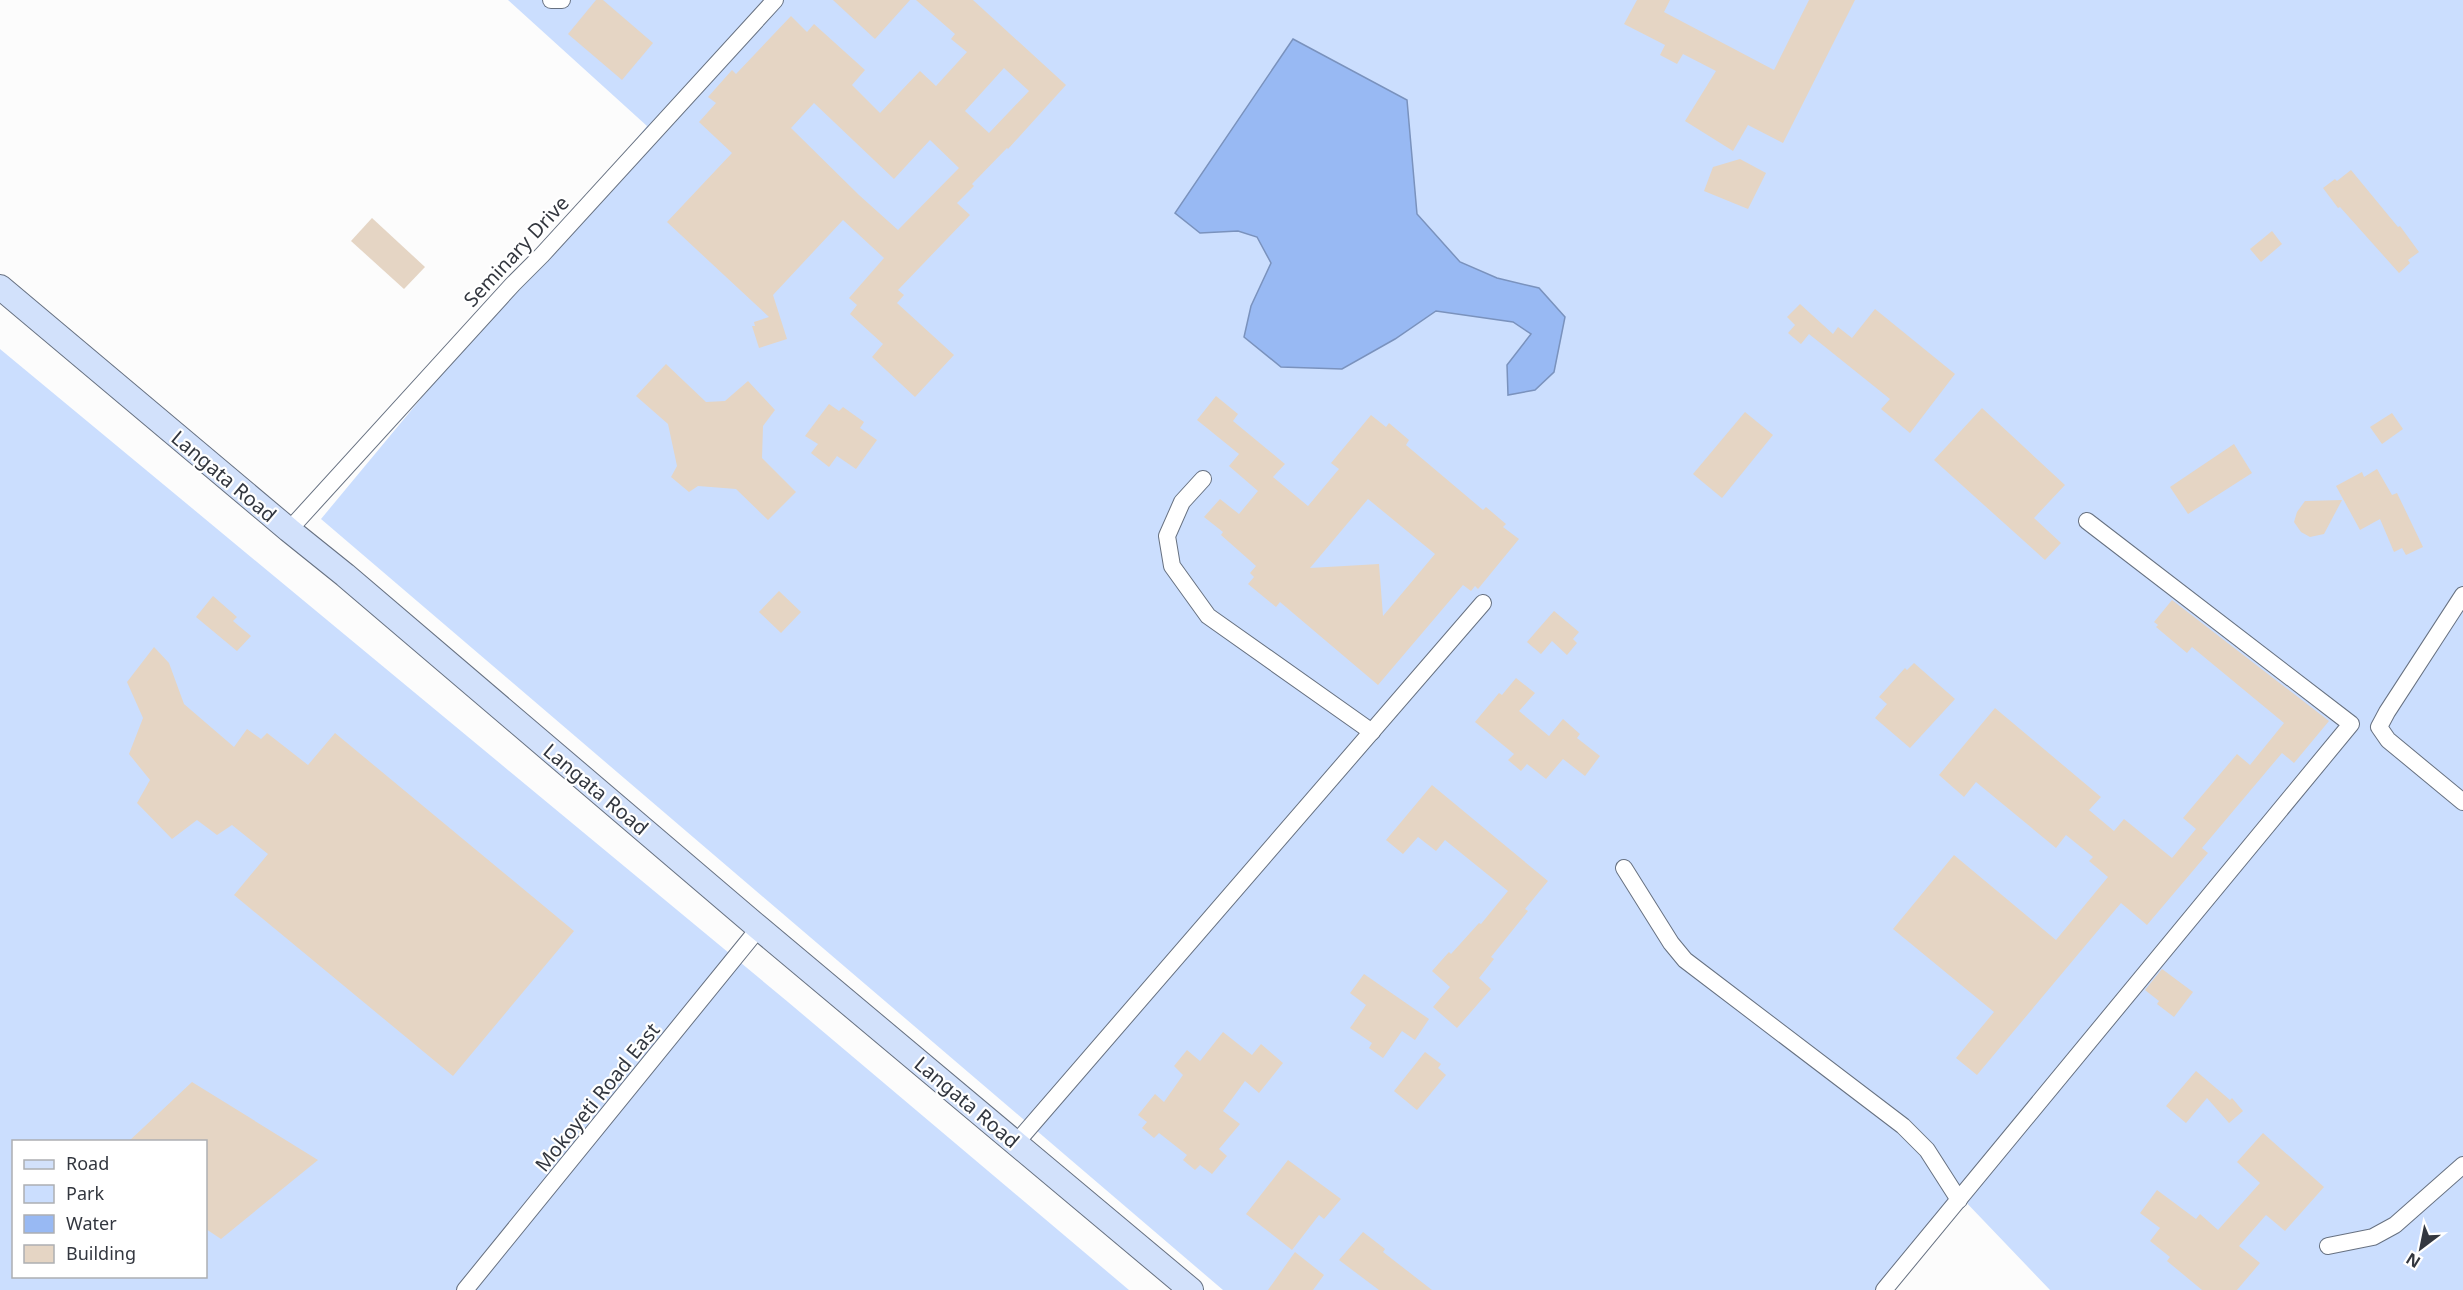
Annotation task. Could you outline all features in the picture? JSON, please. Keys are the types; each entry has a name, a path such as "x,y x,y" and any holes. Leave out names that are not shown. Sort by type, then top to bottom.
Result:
{"main road":[{"name":"Langata Road","path":"0,287 345,575 759,928 1191,1290"}],"street":[{"path":"550,0 562,0"},
{"name":"Seminary Drive","path":"289,530 775,0"},
{"path":"1203,479 1182,502 1167,536 1172,566 1208,616 1372,732"},
{"path":"1884,1290 2351,724 2086,521"},
{"path":"2463,595 2379,727 2388,740 2463,802"},
{"path":"1016,1143 1483,603"},
{"path":"1624,868 1671,943 1685,960 1903,1126 1927,1150 1959,1200"},
{"name":"Mokoyeti Road East","path":"465,1290 759,928"},
{"path":"2328,1246 2373,1237 2395,1225 2463,1165"}],"green space":[{"path":"508,0 2463,0 2463,1290 2050,1290 1961,1197 1884,1290 1223,1290 321,519 647,126"},
{"path":"0,349 788,1002 1129,1290 0,1290"}],"water":[{"path":"1293,39 1407,100 1417,214 1460,262 1497,278 1539,288 1565,317 1554,372 1535,390 1508,395 1507,365 1531,334 1513,322 1436,311 1395,339 1342,369 1281,367 1244,337 1251,306 1271,263 1257,237 1238,231 1200,233 1175,213"}],"building":[{"path":"596,0 603,0 653,43 622,80 568,34"},
{"path":"833,0 910,0 875,39"},
{"path":"916,0 973,0 1066,85 1008,149 972,184 974,186 957,203 970,215 898,290 904,295 897,303 954,355 915,397 872,357 883,344 850,314 857,305 849,298 884,258 843,220 773,295 787,339 759,348 752,326 755,326 754,322 769,317 667,222 732,153 699,122 716,103 708,97 732,70 736,74 791,16 807,32 814,24 865,70 852,85 880,113 920,71 936,86 967,52 951,39 955,34","holes":["1004,68 1029,91 989,133 965,111","814,103 894,179 930,140 959,168 898,230 791,128"]},
{"path":"1637,0 1670,0 1664,12 1774,70 1809,0 1855,0 1783,143 1748,125 1733,151 1685,121 1716,71 1683,54 1677,64 1660,55 1665,45 1624,24"},
{"path":"1740,159 1766,173 1748,209 1704,191 1713,167"},
{"path":"2351,170 2398,227 2400,226 2419,252 2408,260 2410,263 2399,273 2340,207 2338,208 2323,188"},
{"path":"372,218 425,267 404,289 351,241"},
{"path":"2272,231 2282,244 2261,262 2250,249"},
{"path":"1800,304 1833,334 1838,327 1852,338 1875,309 1955,374 1910,433 1881,409 1890,399 1809,334 1801,344 1788,333 1795,325 1787,317"},
{"path":"666,364 706,402 725,401 748,381 775,410 763,426 762,458 796,492 768,520 736,489 698,486 689,492 671,477 677,466 668,424 636,396"},
{"path":"1216,396 1238,414 1233,421 1285,464 1273,477 1308,506 1339,469 1331,463 1371,415 1386,427 1389,423 1409,440 1406,445 1483,510 1486,507 1506,524 1503,527 1519,539 1478,589 1475,586 1471,591 1463,585 1378,685 1280,602 1276,607 1248,584 1254,577 1250,573 1256,566 1221,535 1223,532 1204,517 1220,499 1239,514 1258,491 1229,466 1239,454 1197,420","holes":["1368,499 1435,554 1383,616 1379,564 1310,568"]},
{"path":"829,404 839,411 843,407 864,422 860,428 877,440 856,469 837,456 829,467 811,453 818,444 805,436"},
{"path":"1982,408 2065,485 2034,518 2061,543 2045,560 1934,460"},
{"path":"1745,412 1773,435 1722,498 1693,474"},
{"path":"2392,413 2403,429 2382,444 2370,427"},
{"path":"2234,444 2252,473 2188,514 2170,487"},
{"path":"2377,469 2392,495 2397,493 2423,547 2406,555 2402,548 2394,552 2380,519 2360,530 2336,486 2362,472 2364,477"},
{"path":"2342,500 2324,534 2310,537 2301,532 2294,522 2297,512 2305,501"},
{"path":"779,591 801,612 781,633 759,612"},
{"path":"213,596 237,617 233,621 251,636 237,651 196,617"},
{"path":"2172,600 2329,721 2294,763 2282,753 2202,848 2208,853 2147,925 2121,903 1977,1075 1956,1058 1994,1012 1893,929 1954,855 2056,940 2108,877 2089,861 2093,857 2066,835 2056,848 1976,782 1964,797 1939,775 1995,708 2101,797 2089,810 2114,831 2124,819 2172,858 2196,829 2183,818 2237,754 2250,765 2284,723 2192,647 2187,653 2156,627 2158,625 2154,622"},
{"path":"1554,611 1579,632 1573,639 1577,643 1567,655 1552,641 1541,654 1527,642"},
{"path":"154,647 169,663 184,704 234,747 247,729 261,739 267,733 308,765 335,733 574,931 453,1076 234,895 268,854 232,825 217,835 197,820 172,839 137,803 150,780 129,754 143,718 127,682"},
{"path":"1914,663 1955,699 1910,748 1875,718 1887,704 1879,697 1905,668 1907,670"},
{"path":"1516,678 1535,693 1519,711 1549,736 1563,719 1580,734 1577,738 1600,756 1585,776 1563,759 1546,779 1527,764 1521,771 1508,760 1514,754 1475,722 1499,693 1502,695"},
{"path":"1432,785 1548,881 1525,909 1528,911 1491,957 1494,959 1479,978 1491,989 1457,1028 1433,1007 1450,987 1432,971 1479,923 1481,924 1508,891 1445,840 1436,851 1418,837 1403,854 1386,840"},
{"path":"2162,969 2193,992 2174,1017 2157,1004 2159,1001 2145,990"},
{"path":"1364,974 1429,1019 1415,1040 1402,1031 1383,1058 1369,1048 1372,1043 1350,1028 1366,1005 1350,993"},
{"path":"1223,1032 1252,1055 1261,1044 1283,1063 1259,1093 1245,1081 1223,1111 1240,1124 1219,1149 1227,1156 1212,1174 1200,1165 1195,1170 1183,1160 1187,1155 1159,1133 1154,1138 1142,1128 1147,1122 1138,1115 1155,1094 1164,1102 1183,1075 1174,1066 1187,1050 1200,1061"},
{"path":"1425,1052 1441,1064 1438,1068 1446,1075 1417,1110 1394,1091"},
{"path":"2196,1071 2230,1100 2232,1098 2243,1111 2229,1123 2207,1098 2186,1123 2166,1106"},
{"path":"192,1082 318,1160 221,1239 207,1230 207,1140 130,1140"},
{"path":"2263,1133 2324,1187 2285,1231 2266,1215 2239,1246 2260,1263 2237,1290 2202,1290 2167,1261 2170,1257 2150,1241 2160,1228 2140,1213 2157,1190 2196,1219 2200,1214 2218,1230 2260,1183 2237,1162"},
{"path":"1288,1160 1341,1199 1324,1219 1319,1215 1292,1250 1246,1214"},
{"path":"1363,1232 1385,1249 1383,1252 1432,1290 1379,1290 1339,1260"},
{"path":"1295,1252 1324,1275 1313,1290 1268,1290"}]}
